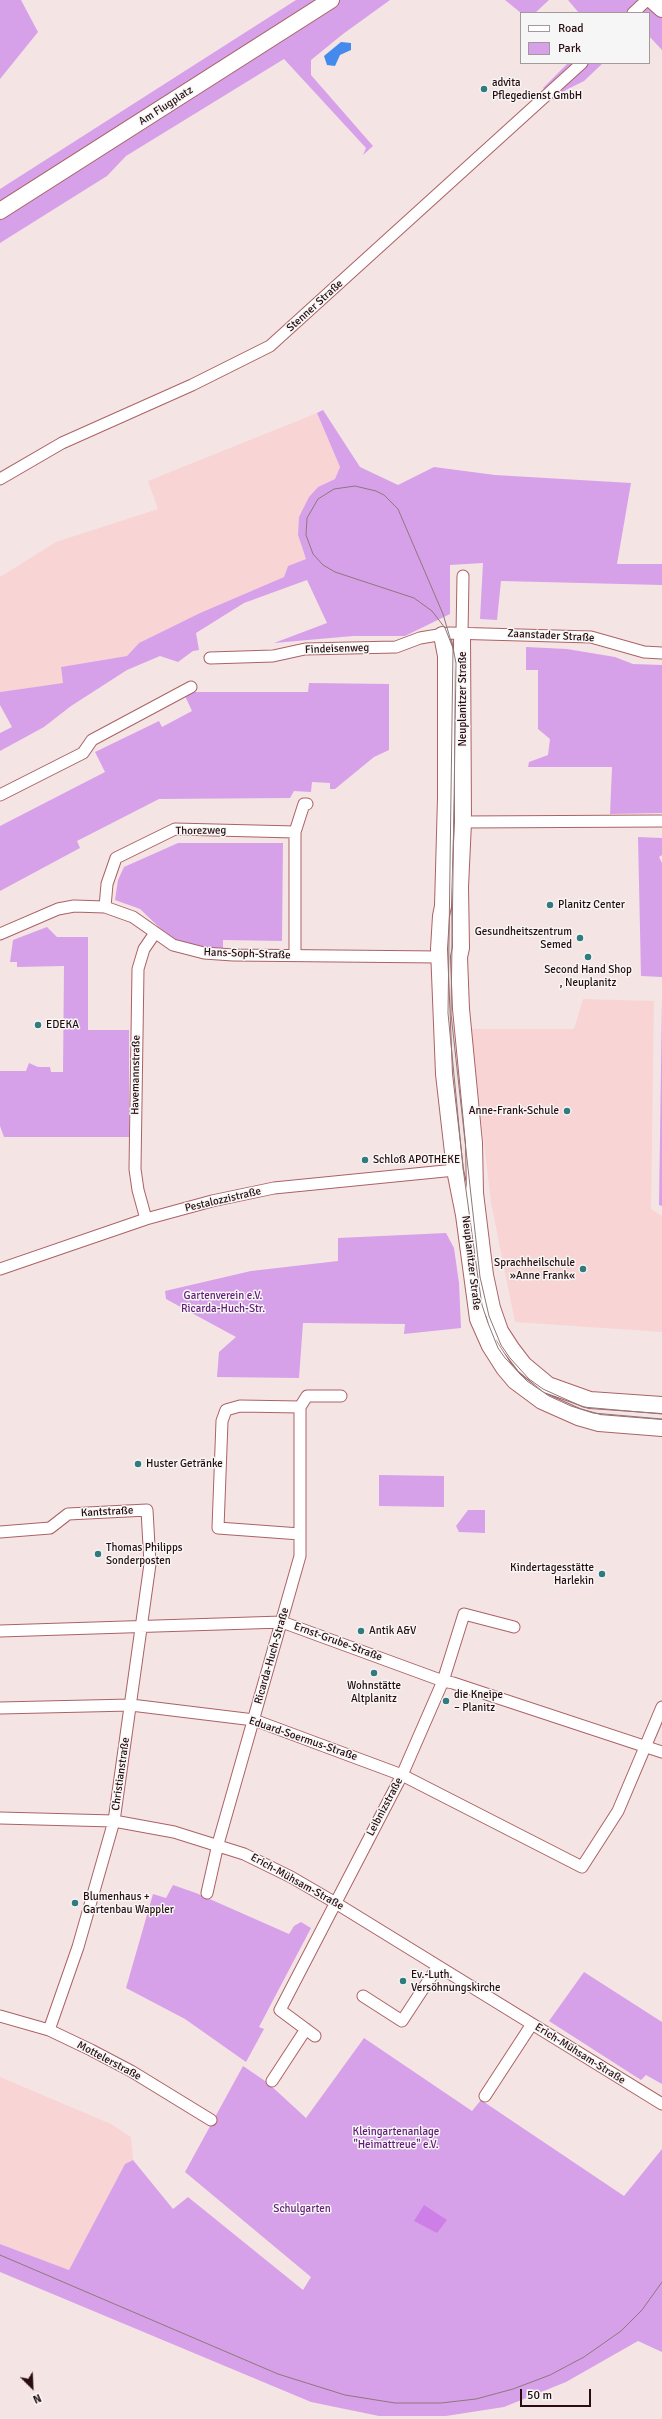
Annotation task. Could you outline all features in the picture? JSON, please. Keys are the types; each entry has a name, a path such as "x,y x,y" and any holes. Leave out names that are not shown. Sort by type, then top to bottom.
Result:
{"street":[{"name":"Am Flugplatz","path":"0,211 331,0"},
{"path":"634,12 647,0"},
{"path":"652,0 662,9"},
{"name":"Stenner Straße","path":"0,479 62,443 192,385 270,346 581,64"},
{"name":"Neuplanitzer Straße","path":"463,576 463,822 461,948 459,957 461,1022 475,1154 473,1166 485,1275 492,1308 500,1331 524,1365 548,1385 581,1398 603,1402 662,1405"},
{"name":"Findeisenweg","path":"210,658 273,656 304,650 396,647 420,638 462,634"},
{"name":"Zaanstader Straße","path":"462,634 522,634 591,637 644,652 662,652"},
{"name":"Neuplanitzer Straße","path":"442,635 446,656 445,823 444,906 441,916 439,956 444,1074 455,1170 464,1215 478,1319 490,1346 504,1368 515,1381 542,1401 578,1417 604,1424 662,1428"},
{"path":"0,795 83,752 92,740 191,687"},
{"path":"296,956 295,832 304,804 308,804"},
{"path":"445,823 662,821"},
{"name":"Thorezweg","path":"105,907 107,884 116,858 175,829 295,832"},
{"name":"Hans-Soph-Straße","path":"0,934 58,909 74,906 105,907 133,917 173,945 204,953 296,956 439,956"},
{"name":"Havemannstraße","path":"146,1219 138,1190 135,1169 138,969 144,949 155,933"},
{"path":"439,956 459,957"},
{"path":"455,1170 473,1166"},
{"name":"Pestalozzistraße","path":"0,1269 146,1219 206,1203 274,1188 455,1170"},
{"path":"300,1534 218,1528 222,1421 226,1410 240,1406 300,1407 307,1396 342,1396"},
{"name":"Ricarda-Huch-Straße","path":"207,1893 218,1844 300,1556 300,1407"},
{"name":"Kantstraße","path":"0,1532 50,1528 68,1514 147,1510"},
{"name":"Christianstraße","path":"49,2030 78,1947 114,1820 150,1564 147,1510"},
{"name":"Leibnizstraße","path":"315,2036 280,2010 334,1902 402,1775 443,1681 464,1614 514,1627"},
{"name":"Ernst-Grube-Straße","path":"0,1631 282,1622 443,1681 662,1752"},
{"name":"Eduard-Soermus-Straße","path":"0,1708 131,1705 254,1720 402,1775 582,1867 618,1811 646,1747"},
{"path":"646,1747 662,1707"},
{"name":"Erich-Mühsam-Straße","path":"0,1818 114,1820 174,1832 218,1844 292,1877 662,2104"},
{"path":"363,1996 402,2021 438,1966"},
{"name":"Mottelerstraße","path":"0,2016 49,2030 131,2071 211,2120"},
{"path":"485,2096 532,2024"},
{"path":"272,2081 306,2029"}],"shaded area":[{"path":"317,413 340,467 335,479 318,487 298,535 306,559 288,566 284,577 200,613 139,643 127,656 61,667 64,683 0,692 0,577 56,542 158,509 148,481"},
{"name":"Anne-Frank-Schule","path":"583,999 654,1001 651,1209 662,1216 662,1332 515,1322 491,1203 471,1029 574,1029"},
{"path":"0,2077 111,2124 131,2137 133,2160 125,2165 69,2270 0,2244"},
{"path":"424,2205 447,2220 437,2233 414,2221"}],"green space":[{"path":"0,0 21,0 38,32 0,79"},
{"path":"296,0 390,0 343,34 311,60 311,75 373,146 363,155 366,148 284,59 126,156 107,176 0,243 0,189"},
{"path":"505,0 549,0 536,12 520,12"},
{"path":"568,0 662,0 662,50 650,37 650,12 578,12"},
{"path":"567,64 602,64 584,81 566,90 554,100 543,88"},
{"path":"323,410 360,467 398,485 434,467 495,475 631,483 617,564 662,564 662,585 501,581 497,620 480,619 483,563 450,565 450,614 405,636 353,636 274,643 327,623 307,580 244,603 196,633 199,650 193,651 178,662 160,656 127,670 71,706 44,727 0,751 0,733 12,727 0,705 0,692 63,683 61,667 127,656 139,643 200,613 284,577 288,566 306,559 298,535 299,517 309,497 318,487 335,479 340,467 317,413"},
{"path":"526,647 567,649 615,657 633,664 662,665 662,813 610,814 612,767 528,767 529,762 548,755 550,739 538,729 538,670 526,670"},
{"path":"309,683 389,684 389,750 374,757 335,789 330,789 330,783 312,782 311,792 294,791 290,798 159,799 77,841 80,848 0,891 0,826 105,772 95,752 159,721 162,727 192,711 185,696 194,692 308,692"},
{"path":"638,837 662,838 662,855 659,857 662,863 662,977 641,976"},
{"path":"178,843 283,843 282,941 223,940 223,950 192,946 176,940 161,929 140,909 115,900 118,880 124,867"},
{"path":"47,927 57,937 88,937 88,1030 129,1030 129,1137 4,1137 0,1126 0,1071 26,1071 29,1063 38,1067 50,1067 51,1072 63,1072 64,966 17,967 17,962 10,962 13,940"},
{"path":"662,999 662,1206 659,1205"},
{"name":"Gartenverein e.V. Ricarda-Huch-Str.","path":"446,1233 454,1248 459,1283 461,1328 404,1334 405,1324 303,1323 299,1378 217,1377 219,1352 236,1337 166,1299 165,1291 251,1271 338,1261 338,1238"},
{"path":"379,1475 444,1476 444,1507 379,1506"},
{"path":"468,1510 485,1510 485,1533 459,1532 456,1526"},
{"path":"173,1885 196,1893 289,1934 294,1926 301,1922 311,1928 259,2027 264,2029 246,2062 185,2019 126,1988 153,1894 166,1898"},
{"path":"584,1972 662,2022 662,2084 646,2075 641,2080 549,2021"},
{"path":"364,2038 472,2111 481,2100 624,2196 662,2149 662,2352 638,2341 566,2382 504,2407 446,2416 379,2416 311,2402 0,2272 0,2244 69,2270 125,2164 133,2160 173,2209 188,2197 303,2290 311,2277 185,2172 243,2066 268,2083 306,2118"}],"water":[{"path":"341,42 351,43 351,50 340,55 335,66 327,65 324,56"}],"tram line":[{"path":"662,1414 583,1407 543,1389 529,1379 510,1358 501,1345 489,1316 480,1277 451,1014 456,663 453,648 445,628 432,611 414,598 335,572 323,565 313,554 306,535 307,518 318,499 334,489 355,486 376,491 384,495 398,509 443,614 453,648 448,1013 463,1168 482,1305 488,1323 498,1348 505,1358 527,1381 549,1396 571,1406 593,1413 662,1419"},
{"path":"0,2255 278,2374 345,2395 395,2403 441,2403 476,2399 513,2389 550,2375 584,2357 621,2331 642,2310 662,2282"}],"place":[{"name":"advita Pflegedienst GmbH","path":"484,89"},
{"name":"Planitz Center","path":"550,905"},
{"name":"Gesundheitszentrum Semed","path":"580,938"},
{"name":"Second Hand Shop , Neuplanitz","path":"588,957"},
{"name":"EDEKA","path":"38,1025"},
{"name":"Anne-Frank-Schule","path":"567,1111"},
{"name":"Schloß APOTHEKE","path":"365,1160"},
{"name":"Sprachheilschule »Anne Frank«","path":"583,1269"},
{"name":"Huster Getränke","path":"138,1464"},
{"name":"Thomas Philipps Sonderposten","path":"98,1554"},
{"name":"Kindertagesstätte Harlekin","path":"602,1574"},
{"name":"Antik A&V","path":"361,1631"},
{"name":"Wohnstätte Altplanitz","path":"374,1673"},
{"name":"die Kneipe – Planitz","path":"446,1701"},
{"name":"Blumenhaus + Gartenbau Wappler","path":"75,1903"},
{"name":"Ev.-Luth. Versöhnungskirche","path":"403,1981"}],"park label":[{"name":"Kleingartenanlage \"Heimattreue\" e.V.","path":"396,2138"},
{"name":"Schulgarten","path":"302,2209"}]}
